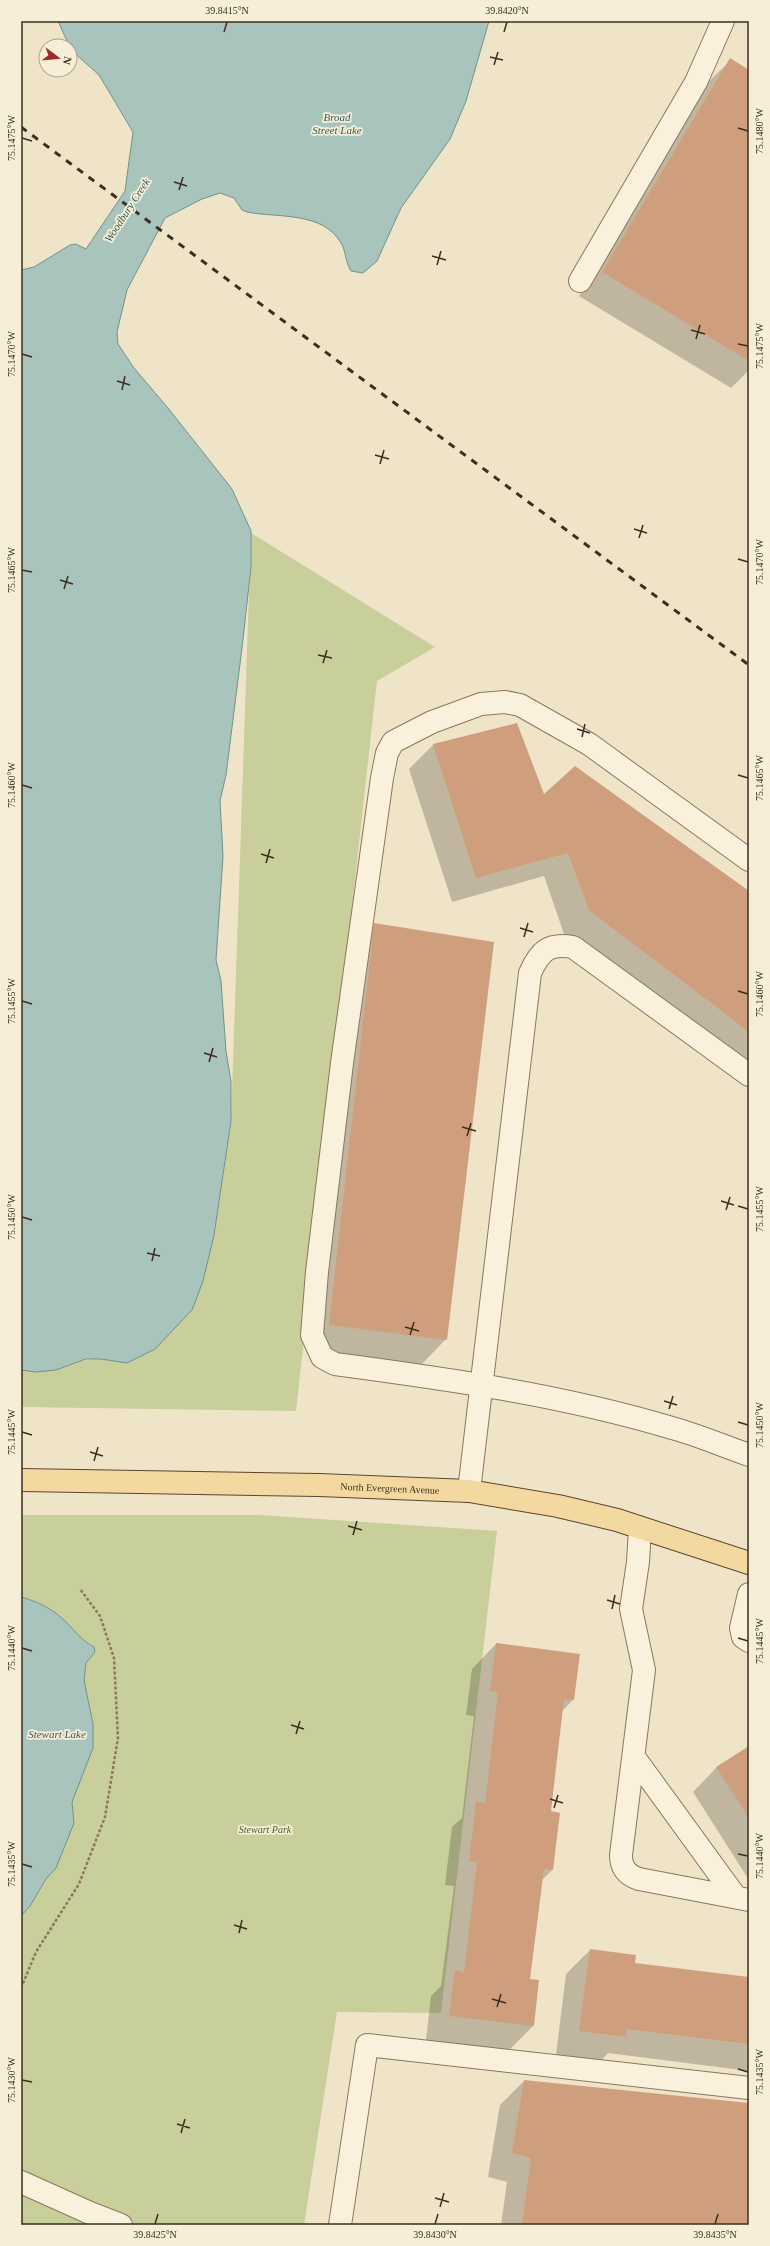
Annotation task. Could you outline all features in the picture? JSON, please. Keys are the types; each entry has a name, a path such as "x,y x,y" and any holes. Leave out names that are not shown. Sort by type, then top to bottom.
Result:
{"main road":[{"name":"North Evergreen Avenue","path":"21,1480 311,1485 470,1491 558,1506 640,1528 749,1563"}],"lane":[{"path":"580,281 696,82 723,21"},
{"path":"749,860 589,744 520,705 505,702 481,704 432,722 393,742 387,753 342,1063 317,1272 312,1334 322,1357 335,1364 483,1386 568,1402 672,1428 749,1455"},
{"path":"470,1491 530,973 537,958 547,949 560,945 573,947 749,1075"},
{"path":"640,1528 638,1562 632,1609 644,1670 621,1855 622,1866 625,1871 639,1879 742,1898"},
{"path":"749,1594 741,1628 743,1637 749,1641"},
{"path":"634,1757 742,1898"},
{"path":"340,2225 367,2045 749,2088"},
{"path":"21,2182 90,2214 122,2225"}],"path":[{"path":"21,1988 36,1952 79,1884 105,1817 118,1738 114,1658 100,1616 80,1589"}],"green space":[{"path":"251,533 435,647 377,681 296,1411 21,1407 21,1371 155,1349 231,1121"},
{"name":"Stewart Park","path":"21,1515 260,1515 497,1531 441,2013 337,2012 304,2225 21,2225 21,1858 93,1724 84,1680 86,1663 95,1652 94,1647 82,1639 56,1613 34,1601 21,1597"}],"water":[{"path":"58,21 489,21 466,101 450,139 401,208 377,261 363,273 351,271 341,243 333,233 323,226 298,218 247,212 242,210 234,198 220,193 202,199 165,218 127,290 117,332 118,344 134,368 168,408 232,489 251,531 251,567 242,648 226,775 220,801 223,856 216,960 221,981 226,1051 231,1081 231,1121 214,1235 203,1281 192,1310 155,1349 127,1363 101,1359 86,1359 56,1370 36,1372 21,1370 21,270 34,267 70,245 76,244 86,249 125,191 133,132 99,75 78,56 78,38 66,38"},
{"name":"Stewart Lake","path":"21,1597 34,1601 56,1613 82,1639 94,1647 95,1652 86,1663 84,1680 93,1724 93,1748 72,1802 74,1823 56,1868 46,1879 30,1906 21,1916"}],"building":[{"path":"730,58 749,70 749,361 602,272"},
{"path":"517,723 544,794 575,766 749,891 749,1032 589,910 568,853 476,878 433,744"},
{"path":"374,923 494,942 447,1340 329,1325"},
{"path":"496,1643 580,1654 574,1700 564,1699 551,1811 560,1813 553,1870 544,1869 530,1979 539,1980 534,2026 449,2016 455,1970 464,1972 477,1862 469,1861 476,1802 485,1803 498,1692 490,1691"},
{"path":"749,1746 749,1818 716,1767"},
{"path":"590,1949 636,1955 635,1963 749,1977 749,2044 627,2029 626,2037 579,2031"},
{"path":"524,2080 749,2103 749,2225 522,2225 531,2158 512,2153"}],"railway":[{"path":"21,127 749,665"}],"water label":[{"name":"Broad Street Lake","path":"337,123"},
{"name":"Woodbury Creek","path":"127,210"}]}
